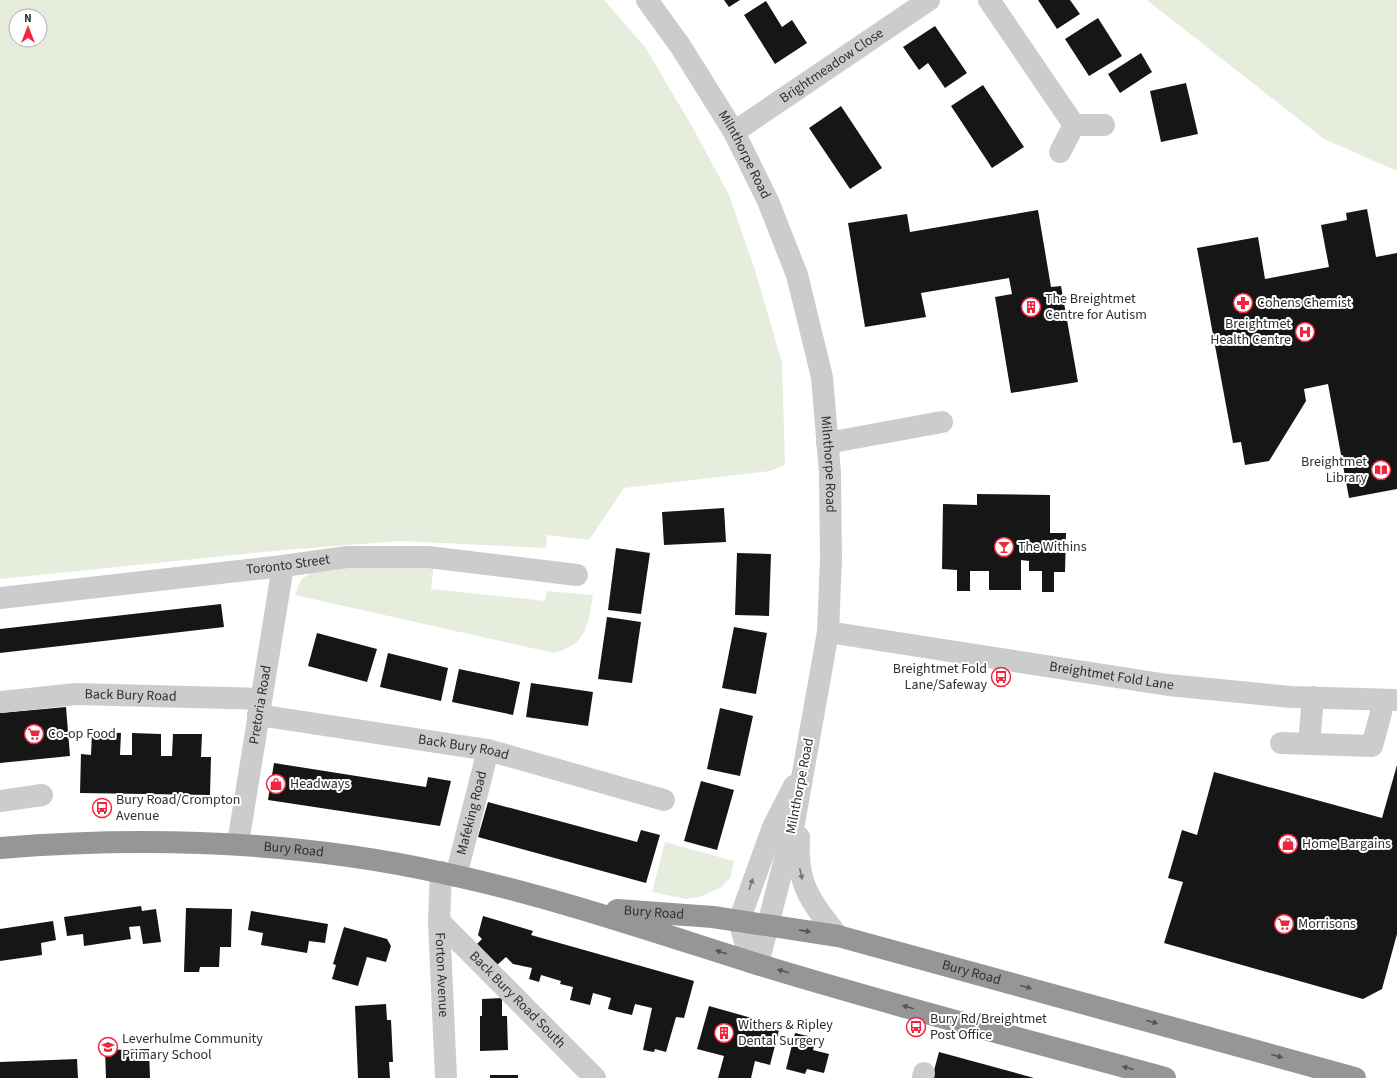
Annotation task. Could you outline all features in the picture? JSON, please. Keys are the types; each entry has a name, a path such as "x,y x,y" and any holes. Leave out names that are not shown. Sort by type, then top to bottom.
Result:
{"highway":[{"name":"Bury Road","path":"0,847 64,842 238,843 345,856 449,874 581,908 755,963 1165,1078"},
{"name":"Bury Road","path":"581,908 713,917 838,936 1355,1078"}],"street":[{"name":"Milnthorpe Road","path":"647,0 681,48 734,132 768,201 797,275 822,376 830,473 831,559 828,632 794,823 767,926 755,963"},
{"name":"Brightmeadow Close","path":"734,132 929,0"},
{"path":"989,0 1074,125"},
{"path":"1074,125 1104,125"},
{"path":"1060,152 1074,125"},
{"path":"827,443 942,422"},
{"name":"Toronto Street","path":"0,598 283,566 347,557 428,557 577,575"},
{"name":"Pretoria Road","path":"238,843 283,566"},
{"name":"Breightmet Fold Lane","path":"828,632 1168,685 1291,697 1389,700"},
{"name":"Back Bury Road","path":"0,702 76,694 260,707 488,750 664,800"},
{"path":"1309,744 1313,697"},
{"path":"1281,743 1372,746 1381,713 1389,700"},
{"name":"Mafeking Road","path":"449,874 488,750"},
{"path":"755,963 739,921 773,827 804,766"},
{"path":"804,766 798,862 802,882 810,900 838,936"},
{"path":"0,801 42,796"},
{"name":"Forton Avenue","path":"446,1078 440,921 449,874"},
{"name":"Back Bury Road South","path":"440,921 594,1078"}],"green space":[{"path":"0,0 604,0 645,47 693,128 729,195 755,270 782,363 785,465 770,471 624,488 589,540 547,535 546,548 400,541 284,550 0,579"},
{"path":"1147,0 1397,0 1397,171 1324,139"},
{"path":"329,559 434,564 431,589 545,601 547,591 593,595 587,625 580,639 565,649 554,653 295,595 301,580"},
{"path":"665,842 734,861 731,877 720,888 699,897 686,899 652,892"}],"building":[{"path":"724,0 740,0 729,7"},
{"path":"1038,0 1070,0 1080,14 1057,29"},
{"path":"766,1 782,27 792,20 807,43 775,64 744,15"},
{"path":"1098,18 1122,56 1089,76 1065,39"},
{"path":"935,26 967,73 945,88 928,63 919,70 903,47"},
{"path":"1141,53 1152,72 1120,93 1108,74"},
{"path":"1186,83 1198,134 1161,142 1150,91"},
{"path":"983,85 1024,147 992,168 951,106"},
{"path":"841,106 882,168 850,189 809,128"},
{"name":"Breightmet Health Centre","path":"1367,209 1376,257 1397,253 1397,489 1349,498 1328,384 1304,389 1306,401 1269,461 1245,465 1241,442 1233,443 1197,248 1258,237 1265,279 1329,267 1321,225 1347,220 1346,213"},
{"name":"The Breightmet Centre for Autism","path":"1038,210 1051,287 1061,286 1078,382 1011,393 995,297 1012,294 1009,278 921,293 926,317 865,327 848,223 907,214 910,232"},
{"name":"The Withins","path":"977,494 1050,495 1050,533 1066,533 1065,572 1054,572 1054,592 1042,592 1042,571 1029,571 1029,561 1021,560 1021,590 989,590 989,571 970,571 970,591 957,591 957,570 942,569 943,504 977,505"},
{"path":"724,508 726,542 664,545 662,512"},
{"path":"616,548 650,553 641,614 608,610"},
{"path":"737,553 771,554 769,616 735,615"},
{"path":"221,604 224,627 0,653 0,629"},
{"path":"607,617 641,622 632,683 598,679"},
{"path":"734,627 767,633 756,694 722,688"},
{"path":"317,633 377,649 367,682 308,666"},
{"path":"388,653 448,668 441,701 380,687"},
{"path":"459,669 520,682 513,715 452,702"},
{"path":"531,683 593,692 588,726 526,717"},
{"name":"Co-op Food","path":"66,707 70,756 0,763 0,713"},
{"path":"720,708 753,716 740,776 707,769"},
{"path":"92,732 121,733 120,755 132,755 132,733 161,734 161,756 172,756 173,734 202,734 201,757 211,757 210,795 80,793 81,754 91,755"},
{"path":"274,763 426,787 428,777 451,781 440,826 268,800"},
{"path":"1397,765 1397,934 1382,989 1363,999 1164,943 1183,882 1168,878 1182,830 1197,835 1214,772 1382,818"},
{"path":"701,781 734,790 717,850 684,841"},
{"path":"488,802 637,842 641,830 660,835 646,883 478,837"},
{"path":"141,906 142,911 156,909 161,942 143,944 140,926 129,927 131,939 84,946 83,934 67,936 64,917"},
{"path":"186,908 232,909 231,947 220,947 219,967 200,967 199,972 184,972"},
{"path":"251,911 328,924 325,943 309,941 307,953 261,945 263,933 248,930"},
{"path":"483,916 533,931 531,935 694,981 684,1018 676,1017 666,1052 655,1049 654,1052 643,1050 652,1008 635,1004 632,1015 619,1012 608,1009 611,998 593,993 590,1005 570,1000 573,987 560,984 561,981 541,975 539,982 529,979 532,968 513,964 506,957 497,965 477,944 482,939 478,935"},
{"path":"53,921 56,940 41,943 42,955 0,961 0,929"},
{"path":"344,927 387,939 391,946 386,962 367,957 358,986 332,979 336,965 333,964"},
{"path":"502,998 502,1016 507,1016 508,1050 480,1051 480,1016 482,1016 482,999"},
{"path":"386,1004 387,1020 391,1020 393,1062 389,1062 390,1078 358,1078 355,1006"},
{"path":"709,1006 780,1026 770,1065 755,1061 751,1078 718,1078 724,1056 697,1049"},
{"path":"795,1033 816,1038 813,1050 829,1054 824,1073 807,1069 805,1074 786,1069"},
{"path":"149,1049 150,1078 106,1078 105,1050"},
{"path":"939,1052 1034,1078 932,1078"},
{"path":"77,1059 78,1078 0,1078 0,1062"},
{"path":"490,1075 518,1075 518,1078 490,1078"}],"place":[{"name":"Cohens Chemist","path":"1243,303"},
{"name":"The Breightmet Centre for Autism","path":"1031,307"},
{"name":"Breightmet Health Centre","path":"1305,332"},
{"name":"Breightmet Library","path":"1381,470"},
{"name":"The Withins","path":"1004,547"},
{"name":"Breightmet Fold Lane/Safeway","path":"1001,677"},
{"name":"Co-op Food","path":"34,734"},
{"name":"Headways","path":"276,784"},
{"name":"Bury Road/Crompton Avenue","path":"102,808"},
{"name":"Home Bargains","path":"1288,844"},
{"name":"Morrisons","path":"1284,924"},
{"name":"Bury Rd/Breightmet Post Office","path":"916,1027"},
{"name":"Withers & Ripley Dental Surgery","path":"724,1033"},
{"name":"Leverhulme Community Primary School","path":"108,1047"}]}
